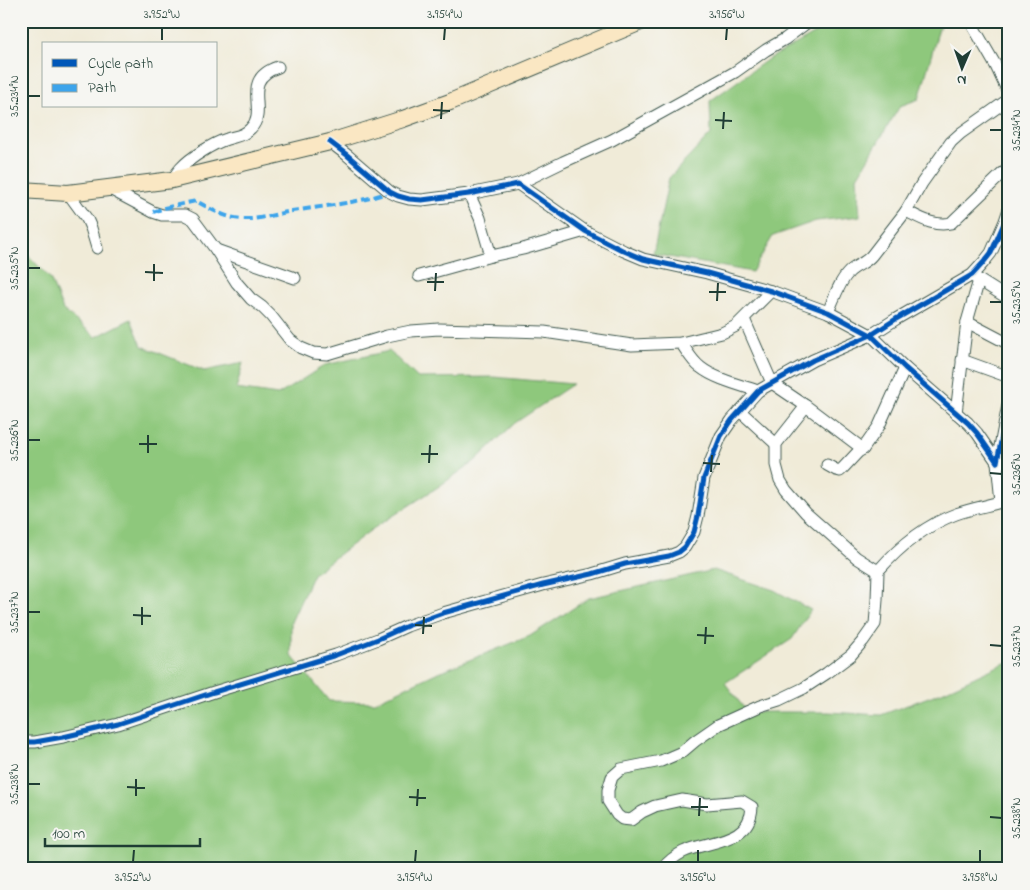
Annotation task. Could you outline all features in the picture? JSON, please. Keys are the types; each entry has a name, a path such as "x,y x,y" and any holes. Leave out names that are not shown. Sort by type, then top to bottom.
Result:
{"street":[{"path":"21,190 68,193 172,180 330,142 450,102 643,21"},
{"path":"330,142 390,192 398,196 422,200 469,194 518,184 612,140 728,76 809,21"},
{"path":"970,21 996,66 1009,94"},
{"path":"172,180 185,164 204,151 226,139 242,136 250,129 256,119 258,82 270,70 278,68"},
{"path":"828,312 845,276 854,268 867,261 906,211 922,183 951,142 1009,99"},
{"path":"906,211 931,223 943,225 951,223 1003,173 1009,170"},
{"path":"518,184 585,231 624,251 643,259 725,277 771,291 828,312 871,335 977,434 997,462"},
{"path":"108,188 152,212 162,215 188,216 193,219 237,283 251,299 271,316 290,340 300,348 314,353 326,354 411,331 439,329 544,332 632,345 681,343 722,333 736,326 771,291"},
{"path":"68,193 92,228 97,248"},
{"path":"469,194 480,218 491,256"},
{"path":"956,413 967,322 975,278 991,253 1009,209"},
{"path":"419,276 491,256 523,250 585,231"},
{"path":"216,250 295,278"},
{"path":"975,278 1009,299"},
{"path":"21,742 35,742 63,737 118,724 214,692 336,655 444,613 544,585 625,564 669,556 679,552 694,532 704,478 721,436 732,420 758,391 813,360 871,335 910,310 975,278"},
{"path":"744,319 772,383 863,449"},
{"path":"967,322 1009,344"},
{"path":"681,343 691,358 708,372 758,391"},
{"path":"962,360 1009,377"},
{"path":"827,465 840,471 863,449 879,426 905,368"},
{"path":"662,869 682,852 730,838 744,827 751,816 752,807 742,801 706,804 682,800 655,806 631,820 622,819 608,801 608,790 612,777 621,769 661,761 682,752 718,725 804,688 828,673 851,655 875,624 878,571 890,556 914,537 955,514 1005,505 997,462 1009,400"},
{"path":"806,406 776,444 776,465 780,480 806,514 857,558 878,571"},
{"path":"740,411 776,444"},
{"path":"997,462 1009,462"}],"green space":[{"path":"827,21 941,21 919,99 900,106 857,177 860,216 816,221 773,236 752,272 653,254 669,178 711,134 710,101 767,60 821,30"},
{"path":"21,248 50,278 63,310 96,337 131,319 142,346 204,371 243,363 236,389 278,395 325,365 389,351 418,378 493,377 573,384 515,423 475,461 371,530 313,574 291,622 291,655 329,701 375,702 434,674 530,636 589,598 714,570 774,590 811,610 792,639 725,683 747,712 828,712 881,715 942,692 1005,663 1009,663 1009,869 21,869"}],"marked path":[{"path":"153,212 196,201 230,217 255,219 292,211 354,202 390,192"}],"cycle path":[{"path":"330,142 390,192 398,196 422,200 469,194 518,184 585,231 643,259 707,273 771,291 828,312 871,335 905,368 968,423 997,462 1009,400"},
{"path":"21,742 35,742 63,737 118,724 214,692 336,655 443,613 543,585 592,574 625,564 669,556 679,552 685,547 694,532 704,478 721,436 732,420 758,391 813,360 871,335 972,275 991,253 1009,209"}]}
